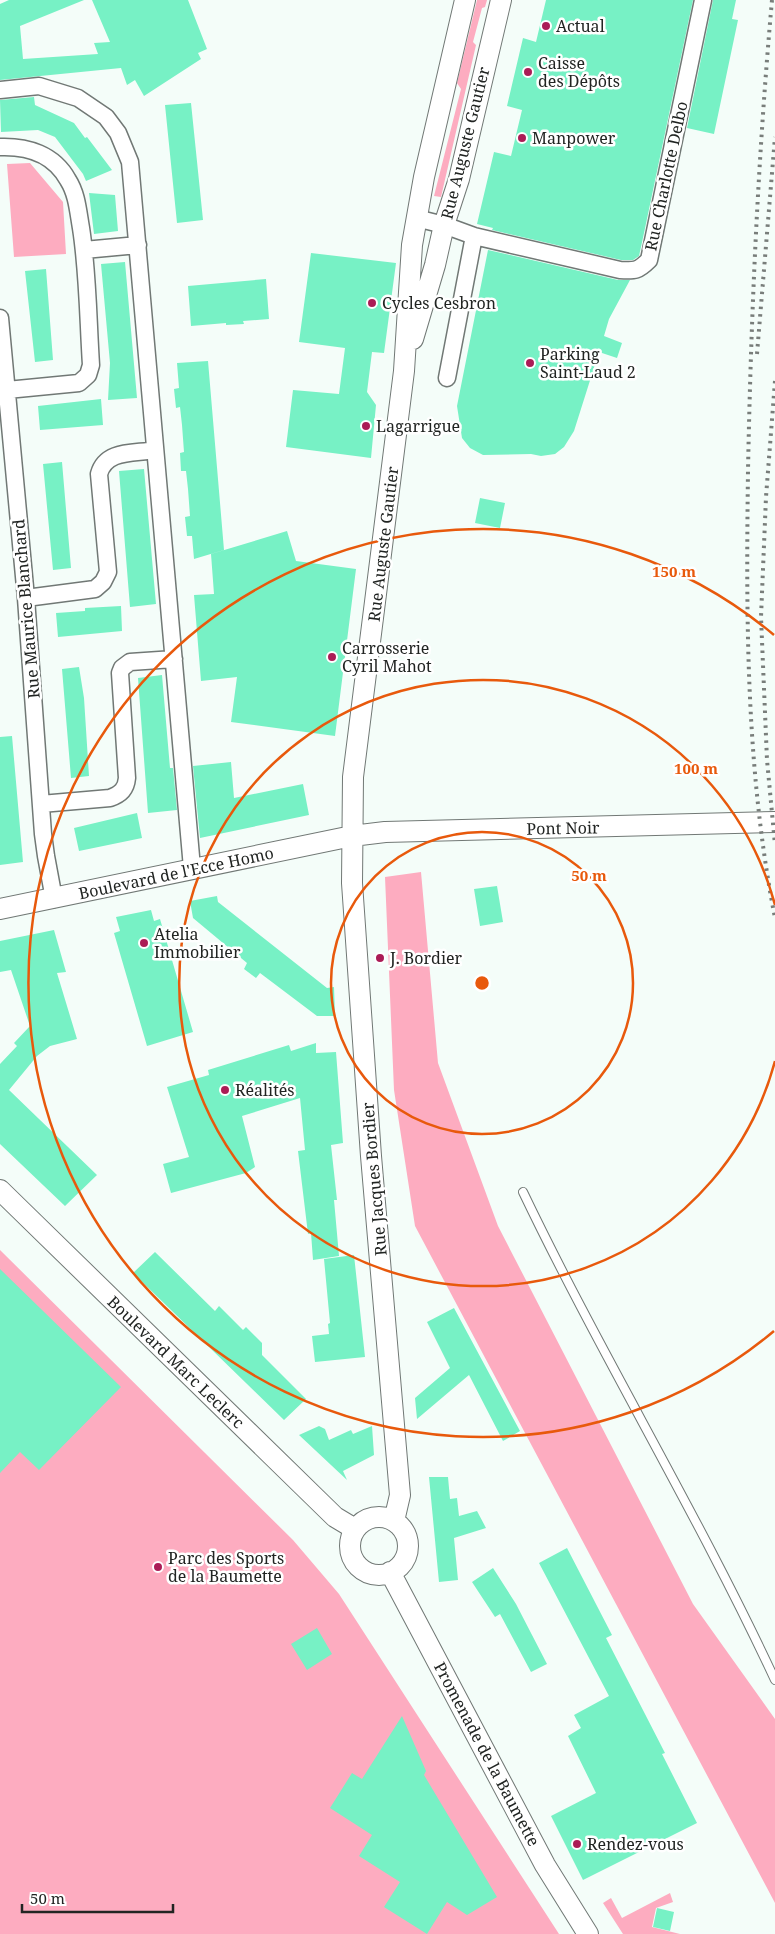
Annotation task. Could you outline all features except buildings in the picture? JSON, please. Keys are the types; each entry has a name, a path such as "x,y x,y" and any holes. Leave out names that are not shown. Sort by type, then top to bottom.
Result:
{"street":[{"name":"Rue Auguste Gautier","path":"352,836 354,777 404,371 412,245 424,177 465,0"},
{"name":"Rue Auguste Gautier","path":"404,371 435,266 444,225 459,179 501,0"},
{"name":"Rue Charlotte Delbo","path":"416,218 444,225 511,250 604,271 634,271 642,267 649,260 703,0"},
{"path":"0,90 39,86 78,98 106,117 118,133 130,162 192,868"},
{"path":"0,146 18,146 49,159 68,179 74,191 84,250 91,365 88,375 79,382 7,390"},
{"path":"447,378 474,236"},
{"path":"84,250 138,245"},
{"name":"Rue Maurice Blanchard","path":"0,318 7,390 6,448 26,598 41,804 46,856 54,898"},
{"path":"26,598 95,589 103,582 108,572 99,474 101,468 105,462 115,456 155,450"},
{"path":"41,804 110,798 121,793 128,778 120,673 122,668 130,662 174,659"},
{"name":"Pont Noir","path":"352,836 385,832 775,822"},
{"name":"Boulevard de l'Ecce Homo","path":"0,910 192,868 352,836"},
{"name":"Rue Jacques Bordier","path":"352,836 352,883 370,1146 400,1495 394,1521"},
{"name":"Boulevard Marc Leclerc","path":"0,1190 336,1517 355,1529"},
{"path":"373,1517 384,1517 394,1521 404,1533 407,1548 402,1562 390,1572 373,1574 358,1566 352,1557 350,1546 355,1529 373,1517"},
{"name":"Promenade de la Baumette","path":"390,1572 545,1865 588,1934"}],"lane":[{"path":"522,1192 556,1261 744,1613 775,1680"}],"shaded area":[{"path":"477,0 487,0 485,7 482,8 473,42 476,45 441,197 434,196 461,89 457,83"},
{"path":"30,163 63,202 66,254 14,257 7,164"},
{"path":"421,872 438,1063 498,1226 693,1604 775,1719 775,1903 415,1226 394,1090 385,877"},
{"name":"Parc des Sports de la Baumette","path":"0,1250 293,1540 339,1594 559,1934 0,1934"},
{"path":"670,1893 673,1902 656,1908 652,1927 680,1934 623,1934 603,1903 611,1898 622,1918"}],"railway":[{"path":"772,0 759,177 753,294 747,583 753,751 765,862 775,918"},
{"path":"757,354 775,137"},
{"path":"775,381 766,497 761,617 767,760 775,845"}],"place":[{"name":"Actual","path":"546,26"},
{"name":"Caisse des Dépôts","path":"528,72"},
{"name":"Manpower","path":"522,138"},
{"name":"Cycles Cesbron","path":"372,303"},
{"name":"Parking Saint-Laud 2","path":"530,363"},
{"name":"Lagarrigue","path":"366,426"},
{"name":"Carrosserie Cyril Mahot","path":"332,657"},
{"name":"Atelia Immobilier","path":"144,943"},
{"name":"J. Bordier","path":"380,958"},
{"name":"Réalités","path":"225,1090"},
{"name":"Parc des Sports de la Baumette","path":"158,1567"},
{"name":"Rendez-vous","path":"577,1844"}]}
